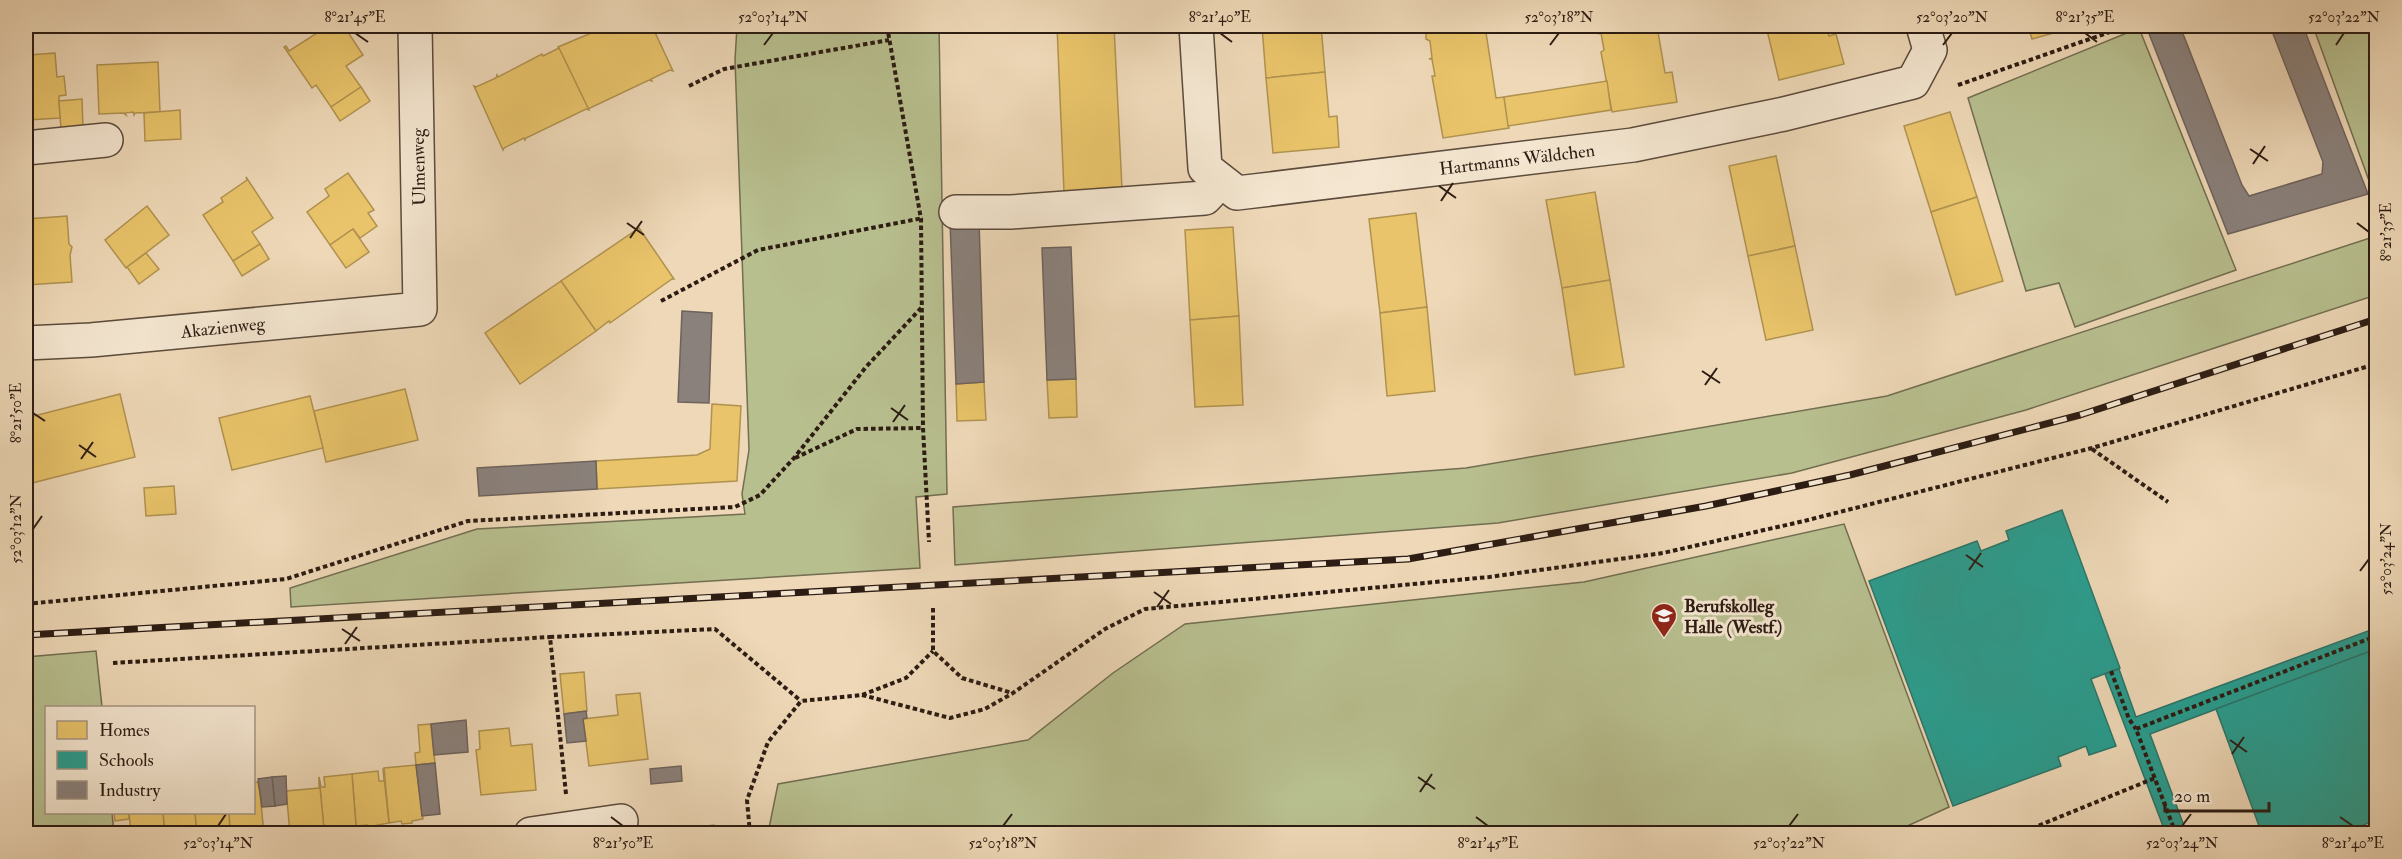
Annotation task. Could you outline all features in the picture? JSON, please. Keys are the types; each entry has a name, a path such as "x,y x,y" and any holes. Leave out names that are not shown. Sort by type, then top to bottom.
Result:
{"street":[{"name":"Ulmenweg","path":"415,26 420,309"},
{"name":"Hartmanns Wäldchen","path":"1196,26 1205,168 1237,194 1634,145 1784,114 1913,82 1930,50 1923,26"},
{"path":"26,148 106,140"},
{"path":"956,212 1011,212 1205,198 1221,181"},
{"name":"Akazienweg","path":"26,343 91,340 420,309"},
{"path":"531,834 621,821"}],"path":[{"path":"887,26 921,219 923,428 929,542"},
{"path":"1958,85 2127,26"},
{"path":"689,86 724,69 889,40"},
{"path":"661,301 758,250 921,219"},
{"path":"26,604 286,579 468,521 735,507 760,495 794,458 866,367 922,307"},
{"path":"862,695 951,718 985,709 1013,693 1105,629 1145,609 1489,577 1662,553 1804,521 2092,448 2376,364"},
{"path":"794,458 857,429 923,428"},
{"path":"2092,448 2168,502"},
{"path":"750,834 747,800 768,742 801,701 862,695 906,678 933,651 933,608"},
{"path":"113,663 715,629 801,701"},
{"path":"2136,729 2376,636"},
{"path":"550,637 570,829"},
{"path":"933,651 962,678 1013,693"},
{"path":"2111,671 2176,834"},
{"path":"2018,834 2155,778"}],"green space":[{"path":"737,26 939,26 947,494 916,497 920,568 291,607 290,588 477,529 745,514 742,494 749,450 735,60"},
{"path":"2313,26 2376,26 2376,200"},
{"path":"2139,28 2236,270 2075,327 2059,283 2026,291 1968,98"},
{"path":"2376,236 2376,295 2026,410 1792,473 1498,523 955,565 953,507 1466,468 1887,396"},
{"name":"Berufskolleg Halle (Westf.)","path":"1844,524 1949,807 1892,833 768,833 778,784 1028,740 1113,673 1185,624 1584,582"},
{"path":"96,651 102,706 45,706 45,814 112,814 114,833 26,833 26,657"}],"building: Homes":[{"path":"328,26 344,26 363,55 346,66 361,87 331,107 316,85 312,88 284,47 286,46 289,51"},
{"path":"608,26 652,26 673,71 670,70 651,79 652,81 649,80 588,109 558,47"},
{"path":"1057,26 1114,26 1122,189 1064,192"},
{"path":"1262,26 1321,26 1325,72 1266,78"},
{"path":"1426,26 1485,26 1496,98 1504,97 1509,128 1443,138 1432,76 1435,76 1432,59 1429,59 1432,58 1430,41 1426,39"},
{"path":"1600,26 1657,26 1665,73 1672,72 1677,102 1612,112 1601,52 1604,50 1601,33 1598,34 1601,32"},
{"path":"1766,26 1826,26 1829,36 1836,34 1844,64 1779,80"},
{"path":"2028,26 2079,26 2032,39"},
{"path":"26,42 28,42 29,55 55,53 57,77 64,76 66,95 59,96 60,118 27,120"},
{"path":"559,48 589,110 586,109 503,150 474,86"},
{"path":"158,62 160,112 135,113 134,115 133,112 125,113 126,115 123,113 99,114 97,65"},
{"path":"1325,72 1329,117 1337,116 1339,147 1273,153 1266,78"},
{"path":"1607,81 1611,110 1508,126 1504,97"},
{"path":"361,87 370,101 340,121 331,107"},
{"path":"82,99 83,128 61,130 59,101"},
{"path":"180,110 181,139 145,141 144,113"},
{"path":"1950,112 1977,197 1931,212 1904,126"},
{"path":"1776,156 1795,246 1748,256 1729,166"},
{"path":"348,173 374,210 368,213 377,226 360,238 353,229 330,245 307,212 329,196 325,189"},
{"path":"246,177 273,218 252,232 260,244 233,261 203,215 223,202 221,198 247,180"},
{"path":"1595,192 1610,280 1562,288 1546,200"},
{"path":"1977,197 2003,281 1956,295 1931,212"},
{"path":"147,206 169,235 126,268 105,240"},
{"path":"1416,213 1427,307 1380,313 1369,219"},
{"path":"67,216 69,244 72,247 70,255 72,282 26,285 26,219"},
{"path":"1233,227 1239,316 1190,320 1185,230"},
{"path":"639,228 674,279 596,331 561,281"},
{"path":"353,229 369,252 346,268 330,245"},
{"path":"260,244 269,259 242,276 233,261"},
{"path":"1795,246 1813,330 1766,340 1748,256"},
{"path":"146,253 159,269 139,284 127,267"},
{"path":"1610,280 1624,367 1575,375 1562,288"},
{"path":"561,281 596,331 520,384 485,333"},
{"path":"1427,307 1435,391 1387,396 1380,313"},
{"path":"1239,316 1243,405 1195,407 1190,320"},
{"path":"1076,379 1077,417 1049,418 1047,380"},
{"path":"984,382 986,420 957,421 956,384"},
{"path":"405,389 418,440 326,462 314,411"},
{"path":"120,394 135,457 32,483 26,457 26,418"},
{"path":"310,396 323,448 232,470 219,418"},
{"path":"712,404 741,406 737,481 597,489 596,461 697,455 710,449"},
{"path":"174,486 176,514 146,516 144,488"},
{"path":"584,672 587,711 564,714 560,674"},
{"path":"640,693 648,759 589,766 583,719 618,715 616,695"},
{"path":"431,724 435,763 416,765 415,753 420,752 418,725"},
{"path":"509,728 511,746 532,744 536,790 481,795 476,750 480,749 479,731"},
{"path":"416,765 423,819 412,821 412,823 402,824 401,821 389,823 384,768"},
{"path":"383,768 389,823 367,827 367,825 356,826 352,774 378,771 379,781 384,781"},
{"path":"352,774 356,826 336,830 336,828 324,829 319,777 321,787 325,787 324,777"},
{"path":"319,777 324,829 311,830 311,833 290,832 286,791 319,788"},
{"path":"255,782 258,782 264,834 230,834 229,814 255,814"},
{"path":"114,814 129,814 129,819 115,821"},
{"path":"129,814 163,814 165,834 131,834"},
{"path":"163,814 195,814 197,834 165,834"},
{"path":"195,814 229,814 230,834 197,834"},
{"path":"714,825 714,834 690,834 690,828"}],"building: Schools":[{"path":"2062,510 2120,668 2091,679 2116,746 2089,755 2086,746 2058,757 2061,766 1953,806 1869,581 1977,541 1981,551 2009,540 2006,531"},
{"path":"2376,628 2376,649 2150,734 2187,834 2166,834 2105,674 2119,669 2136,717"},
{"path":"2376,649 2376,820 2341,834 2262,834 2216,709"}],"building: Industry":[{"path":"2146,26 2180,26 2242,185 2249,196 2322,174 2323,162 2270,26 2303,26 2368,194 2228,234"},
{"path":"979,220 984,382 956,384 950,221"},
{"path":"1071,247 1076,379 1047,380 1042,248"},
{"path":"682,311 712,313 709,403 678,402"},
{"path":"596,461 597,489 479,496 477,468"},
{"path":"586,711 587,718 583,719 586,741 567,743 564,714"},
{"path":"466,720 468,752 434,755 431,724"},
{"path":"435,763 440,814 422,816 416,765"},
{"path":"681,766 682,781 651,784 650,769"},
{"path":"286,776 287,804 275,806 272,777"},
{"path":"272,777 275,806 262,807 258,779"}],"railway":[{"path":"26,635 1408,559 1706,506 1850,475 2080,415 2376,319"}],"place":[{"name":"Berufskolleg Halle (Westf.)","path":"1664,639"}]}
